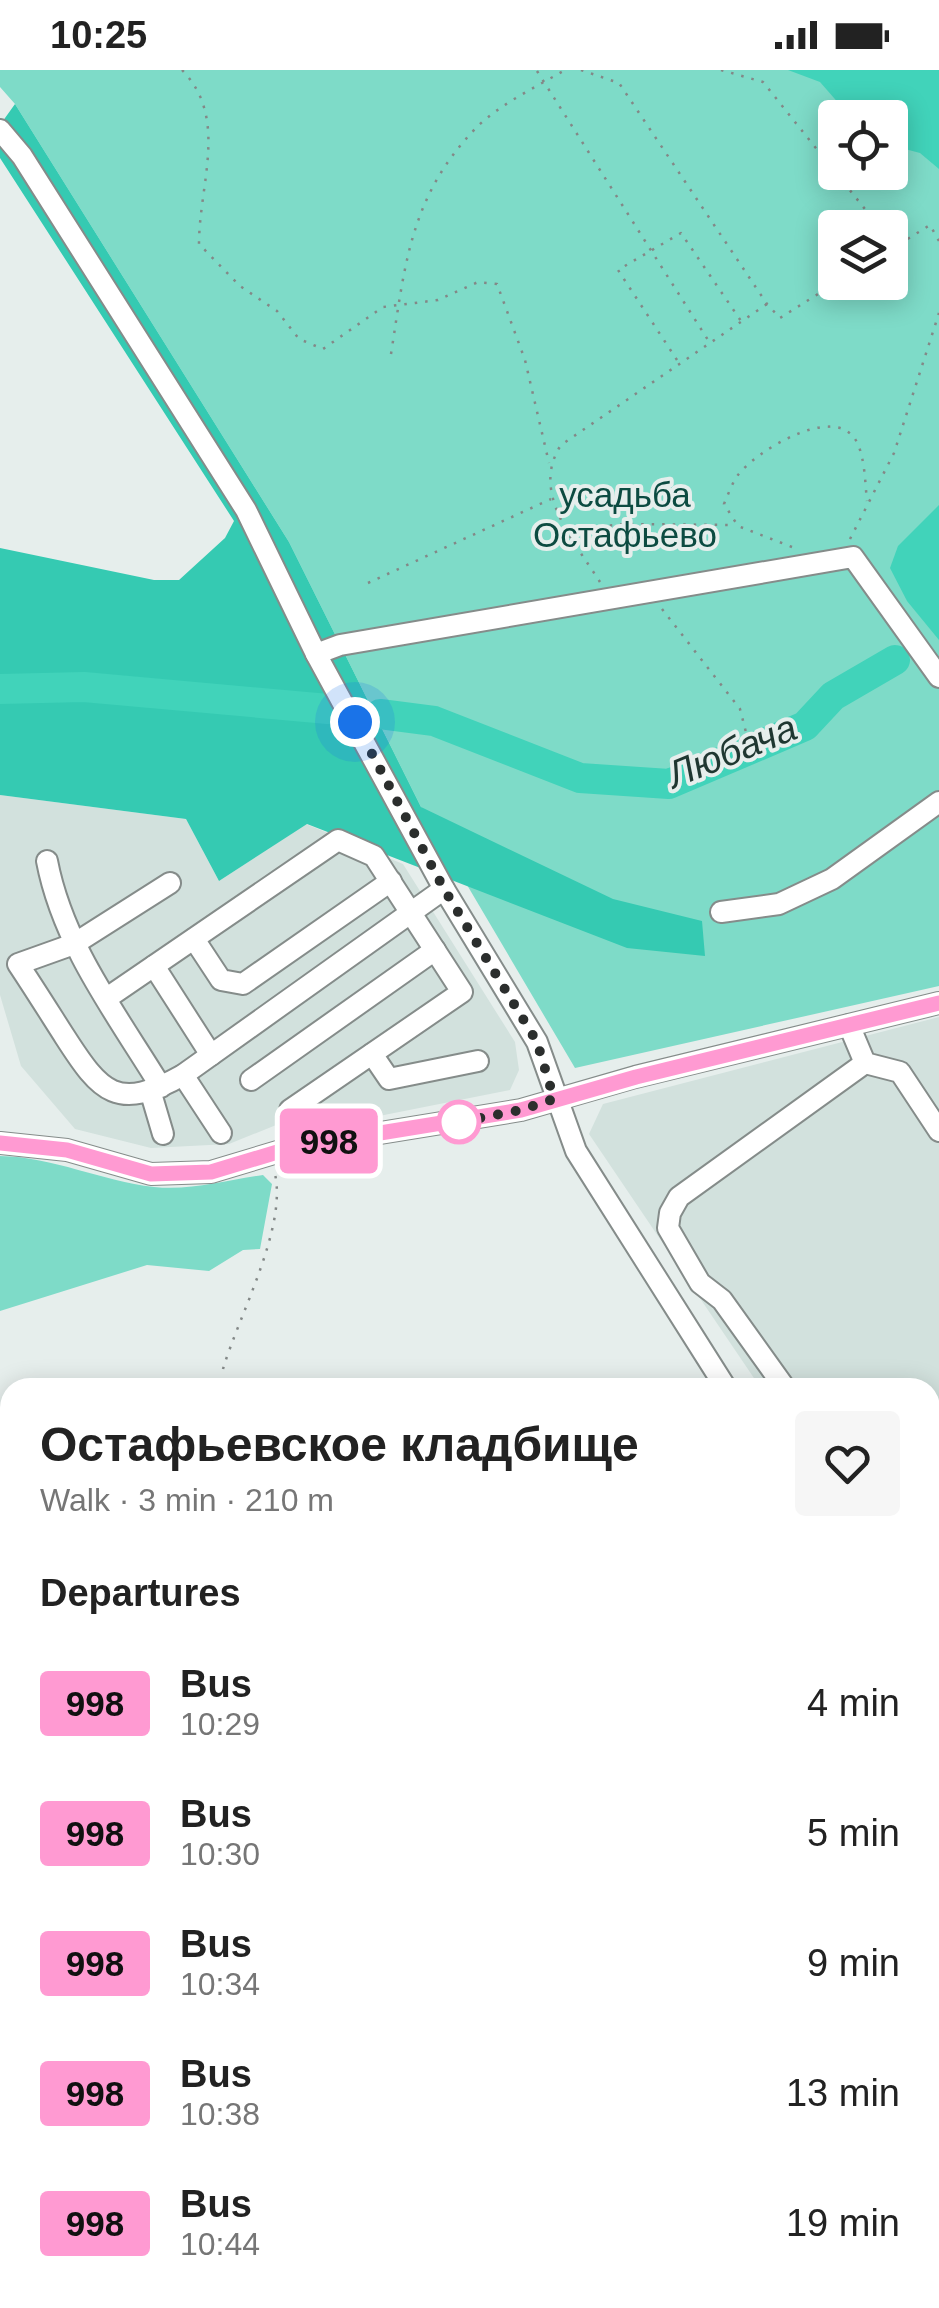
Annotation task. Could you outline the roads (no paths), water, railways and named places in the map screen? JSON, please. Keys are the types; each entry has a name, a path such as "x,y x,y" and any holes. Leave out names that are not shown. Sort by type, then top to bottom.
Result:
{"street":[{"path":"0,130 22,156 246,510 316,654 444,889 537,1042 554,1099 576,1151 720,1378"},
{"path":"316,654 340,645 854,558 939,677"},
{"path":"721,912 779,904 832,879 939,802"},
{"path":"107,998 338,840 374,856 462,992 290,1110"},
{"path":"47,861 54,898 74,944 156,1088 163,1134"},
{"path":"194,939 222,980 243,984 391,881"},
{"path":"170,883 74,944 18,964 94,1081 114,1092 156,1088 183,1074 444,889"},
{"path":"251,1080 435,950"},
{"path":"154,966 211,1055"},
{"path":"0,1142 67,1150 130,1170 191,1175 294,1147 426,1129 521,1110 939,1003"},
{"path":"849,1025 865,1063"},
{"path":"372,1054 389,1079 478,1060"},
{"path":"778,1378 722,1300 700,1283 668,1228 679,1196 865,1063 900,1072 939,1132"},
{"path":"183,1074 220,1134"}],"waterway":[{"name":"Любача","path":"380,714 434,721 580,778 669,784 805,726 833,696 895,660"},
{"name":"Любача","path":"0,689 84,687 328,709"}],"park label":[{"name":"усадьба Остафьево","path":"625,514"}]}
